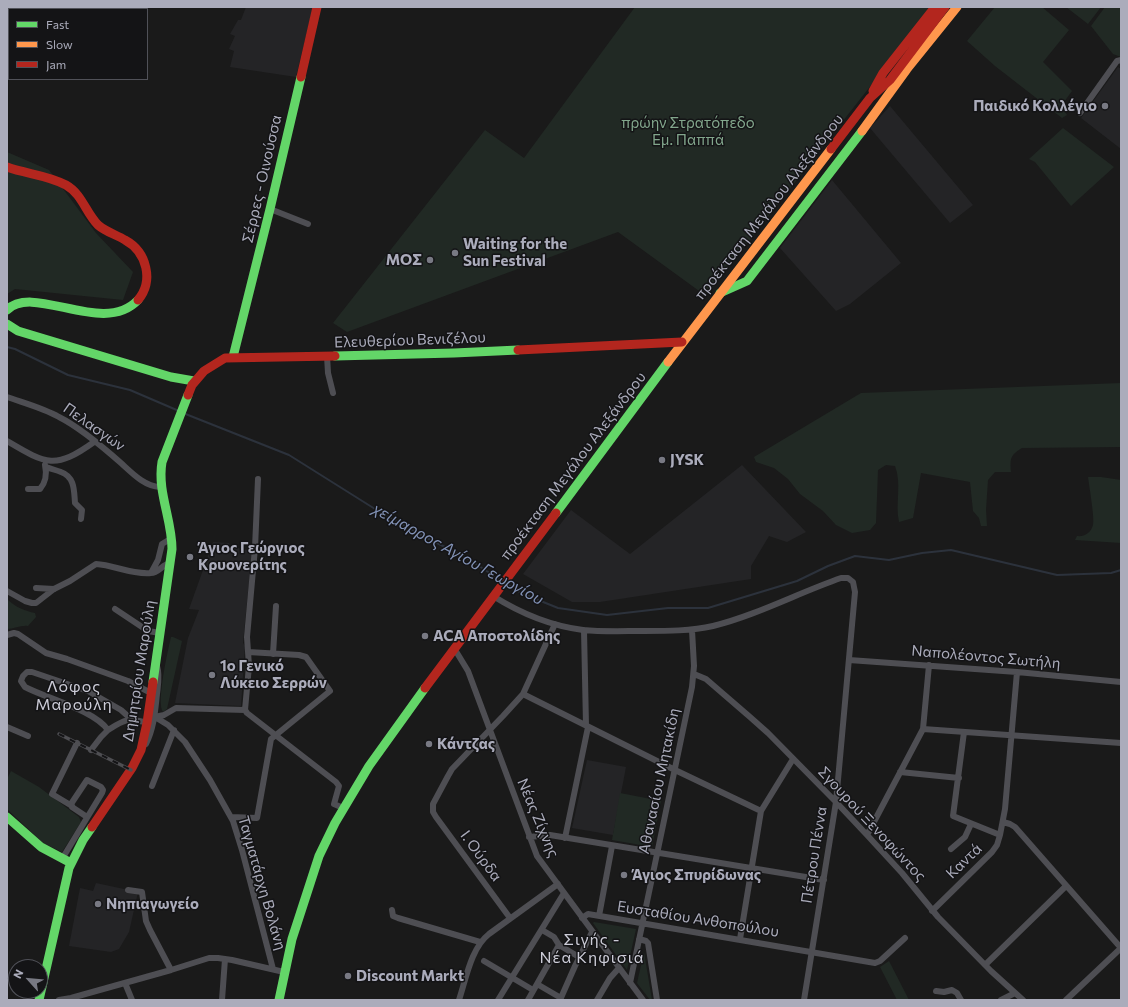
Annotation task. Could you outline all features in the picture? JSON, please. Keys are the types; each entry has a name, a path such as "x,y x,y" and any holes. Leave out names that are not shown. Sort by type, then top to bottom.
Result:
{"main road":[{"name":"Σέρρες - Οινούσσα","path":"233,357 270,209 317,7"},
{"name":"προέκταση Μεγάλου Αλεξάνδρου","path":"870,98 882,73 935,7"},
{"name":"προέκταση Μεγάλου Αλεξάνδρου","path":"279,1000 295,926 319,856 343,808 377,754 454,648 644,396 682,342 870,98 890,80 945,7"},
{"path":"907,68 957,7"},
{"path":"719,294 747,281 751,276 881,106 907,68 929,29"},
{"path":"7,167 57,181 70,187 79,196 99,226 122,238 136,248 144,261 147,276 146,289 137,301 128,308 118,312 96,312 28,302 14,304 7,310"},
{"path":"7,324 18,331 156,373 194,381"},
{"name":"Ελευθερίου Βενιζέλου","path":"176,424 194,381 204,371 225,358 454,353 682,342"},
{"name":"Δημητρίου Μαρούλη","path":"39,1000 64,887 71,864 83,840 131,770 141,750 147,724 171,563 172,538 168,515 160,487 161,468 176,424"},
{"path":"7,817 41,847 71,864"}],"street":[{"path":"1080,113 1117,61 1121,60"},
{"path":"270,209 308,224"},
{"path":"327,356 328,373 333,393"},
{"name":"Πελασγών","path":"7,397 59,416 138,478 150,485 160,487"},
{"path":"7,441 42,459 55,461 65,459 94,442"},
{"path":"28,490 40,489 45,483 46,467 42,459"},
{"path":"46,467 66,474 70,479 73,484 75,503 82,510 81,520"},
{"path":"258,479 255,548 247,636 249,670 245,710 247,714 336,782 339,786 334,804 343,808"},
{"path":"151,573 158,560 162,544 172,538"},
{"path":"7,591 25,601 34,603 54,589 96,564 113,566 137,572 156,573 165,564 171,563"},
{"name":"Πέτρου Πέννα","path":"692,630 758,612 844,577 852,580 855,588 836,802 804,1000"},
{"path":"36,588 54,589"},
{"path":"496,593 522,612 555,624 584,630 692,630"},
{"path":"272,654 276,606"},
{"path":"115,608 148,631 160,633"},
{"path":"490,730 523,694 555,624"},
{"path":"565,838 587,726 584,630"},
{"name":"Αθανασίου Μητακίδη","path":"630,983 694,674 692,630"},
{"path":"7,635 14,633 18,634 46,653 67,659 121,679 151,693"},
{"name":"Νέας Ζίχνης","path":"454,648 468,671 537,856 643,1000"},
{"path":"231,817 257,817 271,739 330,691 306,657 299,655 248,652"},
{"name":"Ναπολέοντος Σωτήλη","path":"849,660 1017,672 1121,682"},
{"path":"141,750 147,742 155,717 159,677 156,664"},
{"path":"867,835 923,729 929,665"},
{"path":"108,730 103,724 91,716 25,687 21,681 23,676 26,672 32,672 88,691 121,710 131,719 147,724"},
{"name":"Καντά","path":"932,911 995,849 1000,835 1003,822 1017,672"},
{"name":"Σγουρού Ξενοφώντος","path":"694,674 706,680 750,717 793,759 836,802 902,873 932,911 985,965 1023,1000"},
{"path":"523,694 760,811"},
{"path":"155,717 164,715 176,708 245,710"},
{"name":"Ταγματάρχη Βολάνη","path":"155,717 174,730 192,752 231,817 239,838 273,969"},
{"path":"91,750 108,730 131,719"},
{"path":"7,727 28,736"},
{"path":"923,729 1121,743"},
{"path":"152,786 174,730"},
{"name":"Ι. Ούρδα","path":"490,730 452,769 435,800 433,808 436,817 510,918"},
{"path":"964,732 953,816 1000,835"},
{"path":"77,743 52,794 87,817"},
{"path":"740,939 760,811 793,759"},
{"path":"900,772 959,778"},
{"path":"62,859 102,795 103,790 101,787 86,780 71,802 72,806"},
{"path":"1003,822 1015,827 1121,948 1066,1000"},
{"path":"951,849 965,837 971,824"},
{"path":"529,837 544,835 565,838 824,880"},
{"path":"599,916 612,846"},
{"path":"459,1000 474,953 480,942 510,918 558,884"},
{"path":"985,965 1066,886"},
{"path":"128,890 142,892 146,921 171,970"},
{"path":"498,1000 564,893"},
{"path":"392,910 393,916 398,918 480,942"},
{"name":"Ευσταθίου Ανθοπούλου","path":"582,918 588,914 812,951"},
{"path":"542,930 554,937 559,945 579,957"},
{"path":"537,984 561,999 579,957 592,932"},
{"path":"639,938 648,943 657,1000"},
{"path":"812,951 876,963 880,962 905,938"},
{"path":"528,1000 559,945"},
{"path":"59,1000 68,999 125,983 208,958 225,959 284,972"},
{"path":"222,1000 225,959"},
{"path":"484,961 534,990"},
{"path":"597,1000 610,978 619,968"},
{"path":"125,983 132,1000"},
{"path":"936,992 952,990 957,993 961,1000"},
{"path":"1001,1000 1015,993"}],"shaded area":[{"path":"246,7 313,7 296,77 230,67 234,51 229,49 235,36 230,34 238,20 241,20"},
{"path":"1118,67 1121,69 1121,149 1081,118"},
{"path":"890,106 973,205 950,223 870,128"},
{"path":"832,180 901,263 850,304 836,311 780,248"},
{"path":"742,465 806,532 787,542 769,536 751,566 751,579 600,602 572,602 523,574 571,510 630,554"},
{"name":"1ο Γενικό Λύκειο Σερρών","path":"213,542 229,543 230,546 252,551 243,643 245,646 241,706 175,703 188,638 199,610 189,609"},
{"path":"587,760 626,767 613,835 572,828"},
{"path":"96,883 138,892 129,932 119,949 111,952 69,946 80,888 93,891"}],"green space":[{"name":"πρώην Στρατόπεδο Εμ. Παππά","path":"635,7 934,7 706,296 618,232 347,332 333,323 485,130 524,158"},
{"path":"995,7 1042,7 1069,30 1043,62 1072,91 1061,106 1067,115 1062,118 995,66 967,41"},
{"path":"1066,7 1101,7 1088,24"},
{"path":"1105,7 1121,7 1121,57 1113,54 1091,26"},
{"path":"1063,128 1114,167 1071,206 1035,162 1029,159"},
{"path":"7,152 49,170 96,233 133,272 123,300 15,289 7,294"},
{"path":"1121,383 1121,447 1022,448 1013,455 1011,472 995,472 988,480 986,510 987,526 981,526 979,518 973,511 970,482 921,473 913,518 899,522 897,473 895,466 886,465 878,470 876,523 870,530 852,533 836,525 823,511 800,494 788,479 774,468 756,462 754,457 861,393"},
{"path":"1088,477 1121,480 1121,543 1075,540 1077,536 1085,535 1089,532 1093,525 1093,509"},
{"path":"7,599 20,608 35,613 36,617 28,626 7,629"},
{"path":"171,637 182,641 167,709 163,712 161,707 162,688 165,664"},
{"path":"11,771 39,787 79,817 81,822 62,852 43,843 7,809 7,779"},
{"path":"620,793 661,801 652,847 612,840"},
{"path":"593,923 636,929 627,970"},
{"path":"644,952 652,1000 650,1000 637,983"},
{"path":"889,961 909,1000 897,1000 880,967"}],"waterway":[{"name":"χείμαρρος Αγίου Γεωργίου","path":"7,347 15,349 68,375 130,390 179,411"},
{"name":"χείμαρρος Αγίου Γεωργίου","path":"183,413 289,455 375,509 423,536 465,557 502,581"},
{"name":"χείμαρρος Αγίου Γεωργίου","path":"506,583 521,593 558,608 607,615 668,608 708,608 797,581 828,566 855,556 889,560 922,553 951,550 1057,575 1111,573 1121,570"}],"railway":[{"path":"59,734 131,770"}],"traffic: fast":[{"path":"233,357 301,77"},
{"path":"720,293 747,281 862,131"},
{"path":"7,310 19,303 34,302 88,312 107,313 123,310 138,300"},
{"path":"7,324 18,331 171,377 194,381"},
{"path":"335,356 518,350"},
{"path":"556,513 668,362"},
{"path":"153,682 172,549 170,527 161,484 162,462 188,395"},
{"path":"279,1000 292,939 319,856 335,823 369,766 425,688"},
{"path":"7,817 41,847 71,863"},
{"path":"39,1000 69,868 83,840 92,827"}],"traffic: slow":[{"path":"862,131 907,69 957,7"},
{"path":"668,362 831,149"}],"traffic: jam":[{"path":"301,77 317,7"},
{"path":"873,91 883,73 935,7"},
{"path":"831,149 870,98 890,80 945,7"},
{"path":"7,167 52,179 66,185 76,193 98,225 104,230 133,245 143,259 147,276 146,284 138,300"},
{"path":"518,350 682,342"},
{"path":"188,395 192,385 204,371 225,358 335,356"},
{"path":"425,688 556,513"},
{"path":"92,827 132,768 141,750 147,723 153,682"}],"place":[{"name":"Παιδικό Κολλέγιο","path":"1105,106"},
{"name":"Waiting for the Sun Festival","path":"455,253"},
{"name":"ΜΟΣ","path":"430,260"},
{"name":"JYSK","path":"662,460"},
{"name":"Άγιος Γεώργιος Κρυονερίτης","path":"190,557"},
{"name":"ACA Αποστολίδης","path":"425,636"},
{"name":"1ο Γενικό Λύκειο Σερρών","path":"212,675"},
{"name":"Κάντζας","path":"429,744"},
{"name":"Άγιος Σπυρίδωνας","path":"624,875"},
{"name":"Νηπιαγωγείο","path":"98,904"},
{"name":"Discount Markt","path":"348,976"}],"district":[{"name":"Λόφος Μαρούλη","path":"74,696"},
{"name":"Σιγής - Νέα Κηφισιά","path":"592,949"}]}
